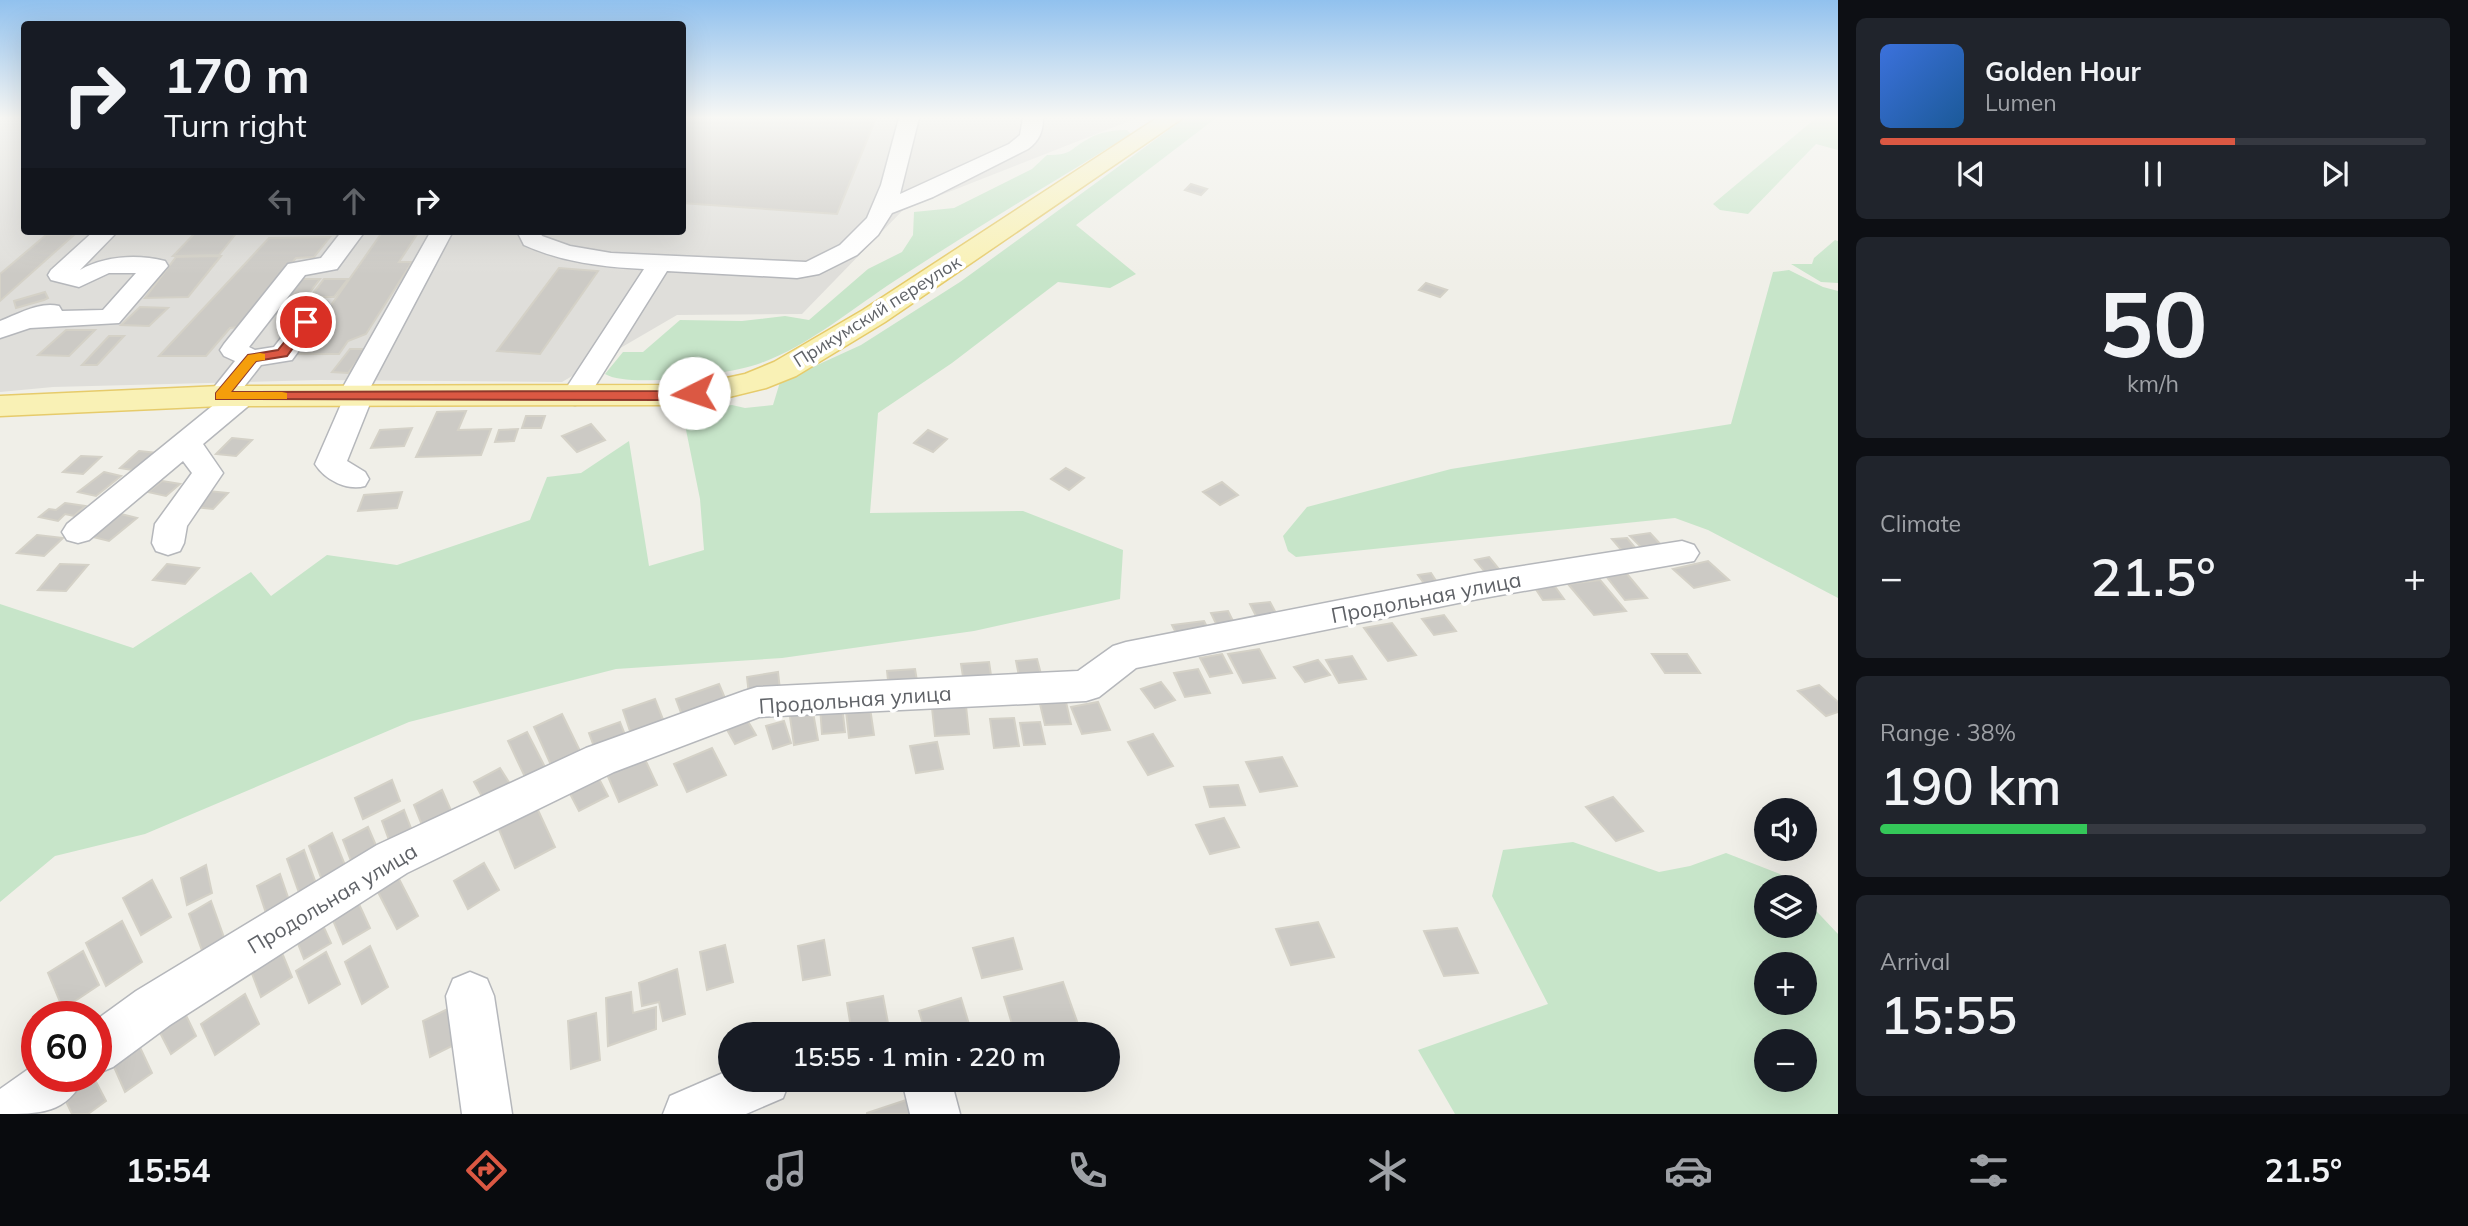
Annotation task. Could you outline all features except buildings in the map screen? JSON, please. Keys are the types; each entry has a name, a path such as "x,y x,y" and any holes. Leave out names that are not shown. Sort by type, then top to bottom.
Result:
{"main road":[{"name":"Прикумский переулок","path":"0,406 232,396 670,396 717,390 755,381 785,369 874,316 1094,170"}],"street":[{"path":"530,235 532,240 554,251 576,257 813,270 844,253 871,228 884,208 895,170"},
{"path":"884,208 970,170"},
{"path":"30,320 110,318 156,266 104,266 79,280 60,275 103,235"},
{"path":"318,307 283,354 252,358 233,350 297,270 329,264 351,235"},
{"path":"354,479 330,464 356,396 440,235"},
{"path":"575,396 660,263"},
{"path":"0,330 59,308 80,285 79,280"},
{"path":"78,532 186,443 232,396 252,358"},
{"path":"167,543 171,524 208,473 186,443"},
{"name":"Продольная улица","path":"112,1038 153,1008 392,859 600,760 757,702 1086,686 1126,656 1478,586 1682,552"},
{"path":"470,996 488,1114"},
{"path":"9,1114 39,1092"},
{"path":"688,1114 738,1092"}],"shaded area":[{"path":"0,170 21,170 21,235 686,235 686,170 1005,170 903,210 802,314 677,315 562,382 320,380 53,387 0,392"}],"green space":[{"path":"1030,170 1072,170 925,261 814,336 761,363 705,375 657,380 618,378 605,374 623,352 643,352 680,320 742,321 785,316 809,320 868,269 902,252 913,235 914,212 954,208"},
{"path":"1114,170 1148,170 1076,225 1136,274 1110,288 1058,282 952,363 878,413 870,513 1023,511 1123,550 1120,599 974,631 782,658 616,669 409,722 145,834 55,856 0,902 0,604 133,648 251,572 271,596 327,555 397,565 530,520 547,477 581,473 629,441 649,566 704,550 700,499 682,410 732,405 745,408 773,405 780,382 861,345 960,282"},
{"path":"1754,170 1791,170 1748,214 1720,210 1713,204"},
{"path":"1835,240 1838,241 1838,283 1821,282 1791,264 1812,264 1814,258"},
{"path":"1789,270 1823,287 1838,291 1838,598 1708,530 1675,518 1296,557 1288,551 1283,536 1307,507 1451,469 1731,424 1773,272"},
{"path":"1573,842 1659,872 1690,866 1726,853 1780,874 1754,875 1754,938 1817,938 1817,912 1838,934 1838,1114 1455,1114 1418,1050 1548,1004 1492,896 1503,850"}],"slow traffic":[{"path":"260,357 252,358 221,396 282,396"}],"route":[{"path":"306,322 283,354 252,358 221,396 670,396 694,393"}]}
